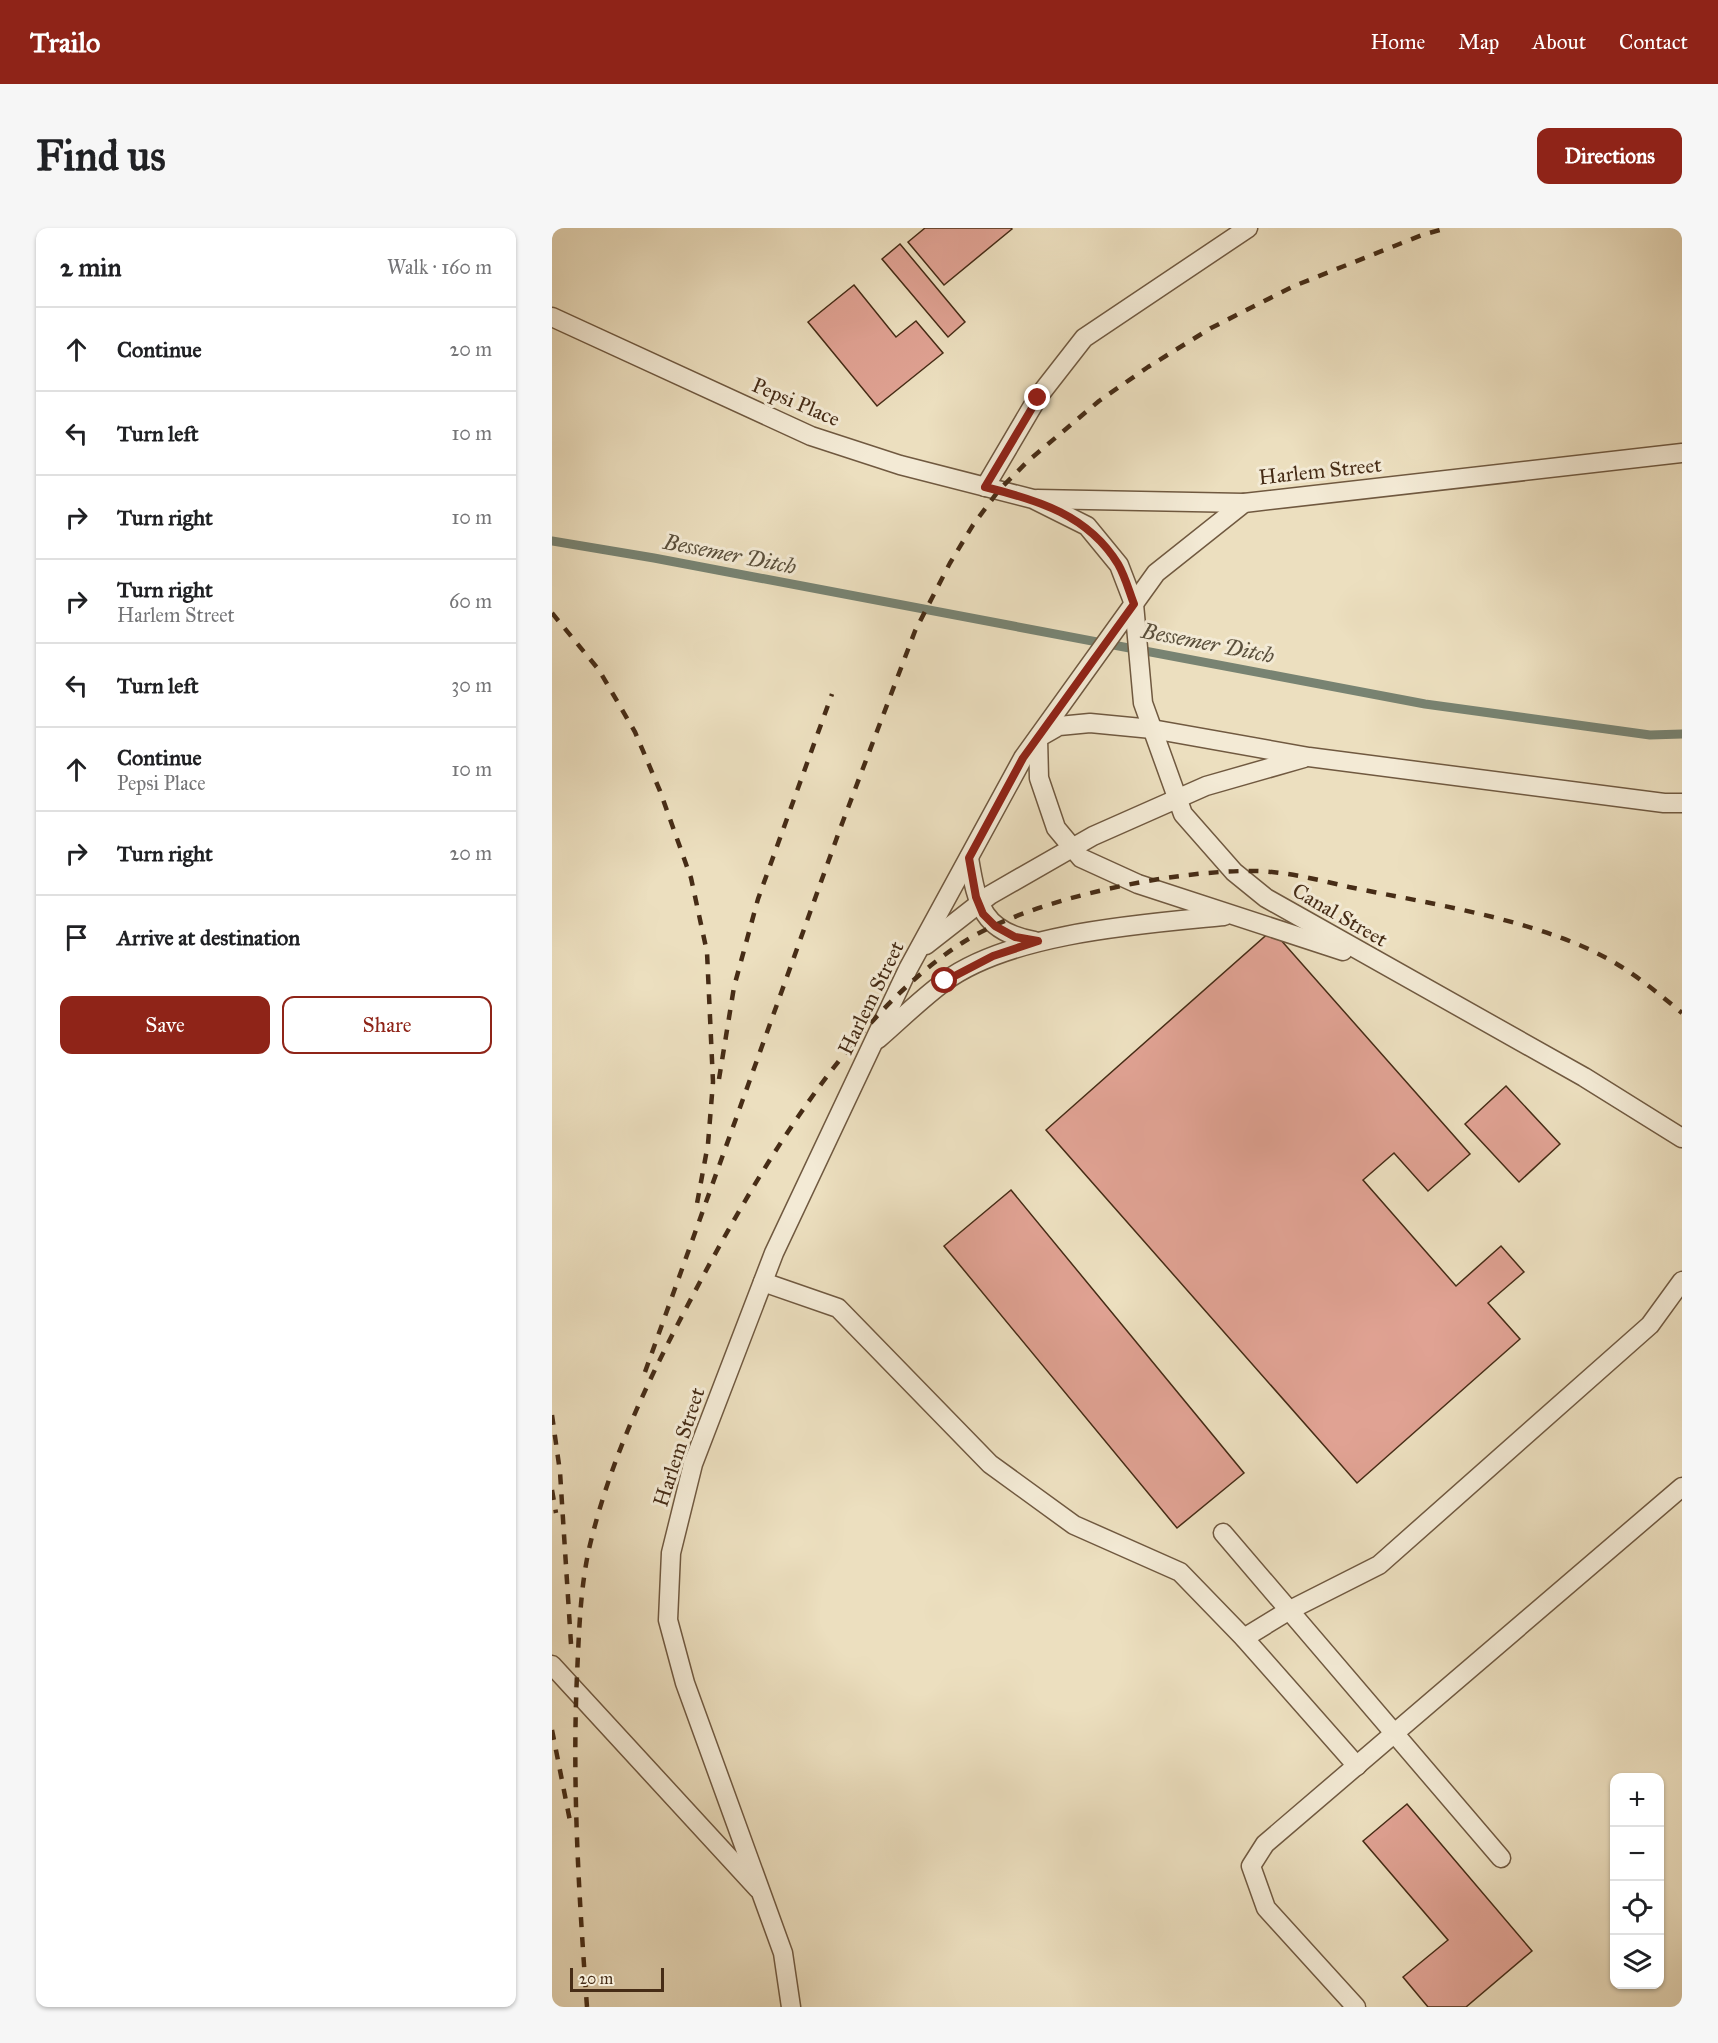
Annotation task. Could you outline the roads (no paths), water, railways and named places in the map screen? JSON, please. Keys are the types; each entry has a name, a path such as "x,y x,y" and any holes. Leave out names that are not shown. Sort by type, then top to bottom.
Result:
{"lane":[{"path":"985,487 1038,398 1084,338 1248,228"},
{"name":"Pepsi Place","path":"552,317 811,435 900,465 1033,499"},
{"name":"Harlem Street","path":"791,2007 783,1953 685,1683 668,1620 670,1553 693,1464 774,1252 920,950 1023,758 1156,573 1244,502 1682,453"},
{"path":"1033,499 1244,502"},
{"name":"Canal Street","path":"1033,499 1088,526 1119,565 1134,604 1142,689 1152,729 1184,814 1242,879 1266,898 1584,1077 1682,1138"},
{"path":"1379,963 1137,884 1081,858 1056,828 1039,778 1038,738 1059,726 1090,723 1152,729 1309,757 1664,803 1682,802"},
{"path":"920,950 979,904 1072,848 1206,786 1309,757"},
{"path":"969,858 983,914 995,926 1015,937 1038,941"},
{"path":"873,1045 945,981 993,956 1038,941 1232,915"},
{"path":"1244,1638 1288,1611 1379,1565 1650,1325 1682,1281"},
{"path":"763,1282 838,1308 990,1464 1074,1525 1180,1572 1244,1638 1357,1766"},
{"path":"1356,2007 1266,1908 1251,1866 1265,1844 1682,1488"},
{"path":"1223,1533 1501,1858"},
{"path":"552,1665 763,1894"}],"waterway":[{"name":"Bessemer Ditch","path":"552,541 654,558 1425,704 1650,735 1682,734"}],"railway":[{"path":"645,1372 840,829 915,631 950,563 973,525 999,490 1028,461 1099,401 1148,367 1211,328 1294,286 1422,235 1447,228"},
{"path":"552,613 599,670 635,732 660,791 691,878 707,952 713,1082 708,1144 696,1209"},
{"path":"719,1079 734,987 758,899 832,694"},
{"path":"587,2007 576,1800 577,1675 580,1612 586,1565 608,1483 632,1420 676,1327 744,1202 807,1103 843,1056 880,1013 920,974 962,943 990,927 1062,901 1103,890 1183,876 1265,871 1301,876 1489,916 1559,937 1591,950 1620,966 1682,1013"},
{"path":"552,1415 560,1472 571,1644"},
{"path":"552,1490 556,1513"},
{"path":"552,1730 570,1821"}]}
